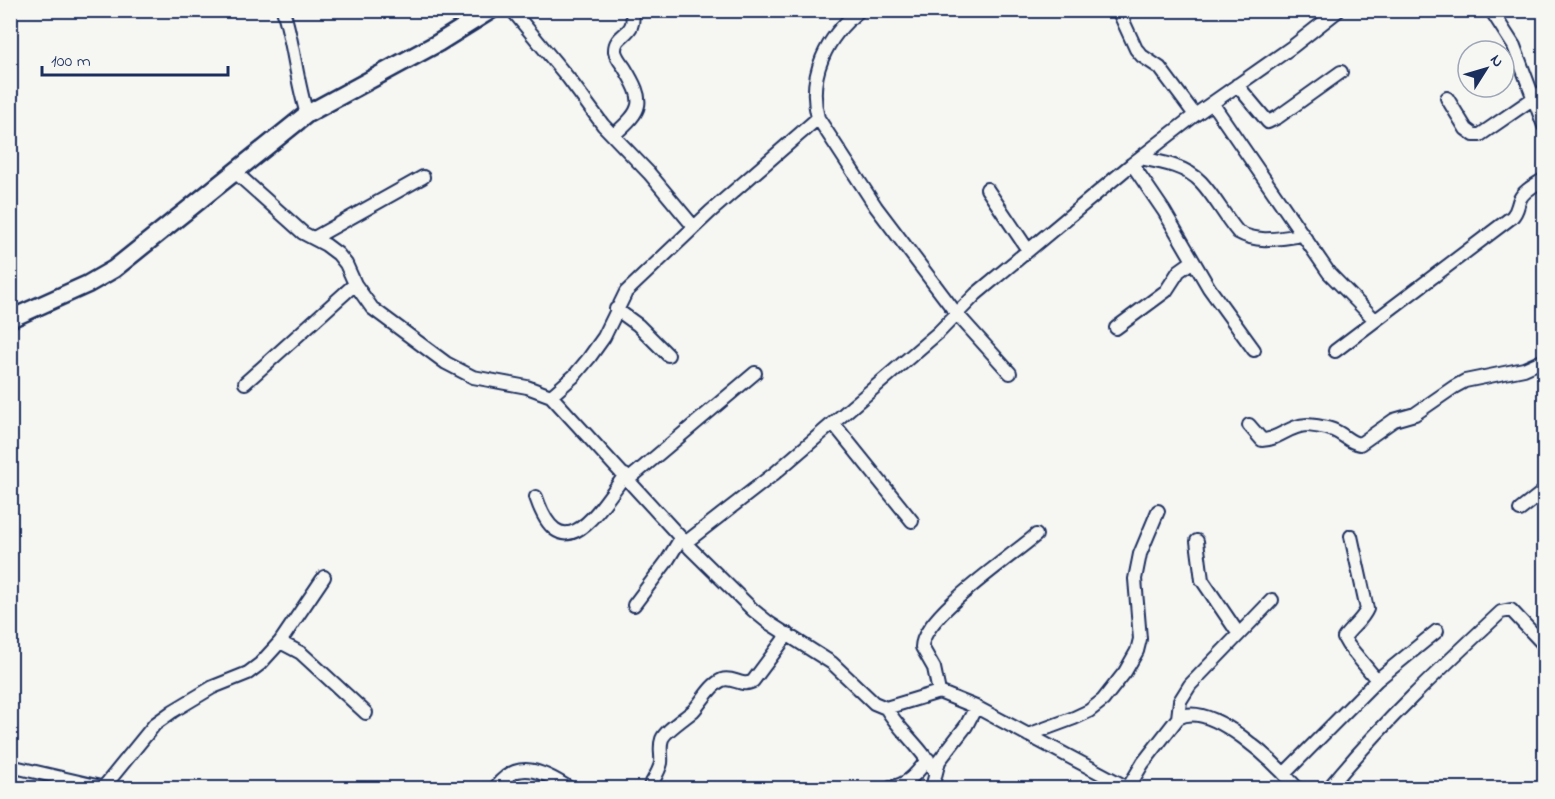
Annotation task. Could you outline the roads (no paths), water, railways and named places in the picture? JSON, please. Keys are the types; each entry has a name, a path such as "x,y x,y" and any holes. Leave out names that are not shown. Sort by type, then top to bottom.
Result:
{"main road":[{"path":"10,319 88,284 114,269 308,114 438,43 491,10"}],"street":[{"path":"283,10 301,94 308,114"},
{"path":"512,10 569,79 603,125 649,173 694,227"},
{"path":"614,135 638,111 639,103 629,76 615,53 620,39 632,27 634,20 631,10"},
{"path":"860,10 836,32 817,70 814,97 818,118 876,207 956,313 1010,374"},
{"path":"1118,10 1136,50 1160,68 1195,115"},
{"path":"634,605 683,540 775,473 939,332 975,294 1136,161 1339,10"},
{"path":"1491,10 1514,46 1539,94 1545,126"},
{"path":"1237,85 1268,122 1341,72"},
{"path":"1447,98 1466,129 1474,135 1480,135 1539,94"},
{"path":"1212,103 1336,283 1375,320"},
{"path":"551,396 589,358 604,337 626,292 694,227 818,118"},
{"path":"1136,161 1173,165 1191,174 1202,183 1228,220 1247,237 1267,240 1303,235"},
{"path":"1136,161 1209,288 1254,350"},
{"path":"235,172 303,232 338,254 372,308 459,370 490,382 527,387 551,396 683,540 753,610 832,663 874,703 886,708 928,759 936,773"},
{"path":"314,238 423,177"},
{"path":"1335,351 1512,217 1518,210 1524,194 1545,178"},
{"path":"987,189 1028,250"},
{"path":"1116,328 1166,291 1179,271 1193,261"},
{"path":"245,383 355,284"},
{"path":"616,309 638,325 668,355"},
{"path":"1249,425 1262,440 1267,440 1291,428 1306,425 1327,428 1338,432 1355,444 1360,444 1394,420 1415,414 1465,381 1524,369 1545,360"},
{"path":"536,497 542,517 549,525 559,532 568,534 577,531 595,516 627,478 755,373"},
{"path":"833,423 912,521"},
{"path":"1520,510 1545,491"},
{"path":"1028,735 1089,711 1103,700 1131,662 1140,639 1135,579 1140,554 1158,511"},
{"path":"939,693 934,668 922,647 926,634 934,622 970,586 1036,536"},
{"path":"1351,536 1367,609 1363,619 1344,638 1347,645 1377,680"},
{"path":"1197,540 1202,580 1238,633"},
{"path":"10,766 104,788 154,724 213,687 248,673 260,664 280,642 324,577"},
{"path":"1178,718 1180,701 1190,685 1272,600"},
{"path":"1329,789 1358,753 1388,722 1501,612 1511,610 1545,645"},
{"path":"1284,774 1377,680 1437,631"},
{"path":"649,789 661,763 661,743 665,733 693,710 717,683 729,679 745,684 753,681 788,634"},
{"path":"280,642 301,653 366,713"},
{"path":"886,708 939,693 976,707 1128,789 1143,763 1178,718 1194,714 1232,729 1284,774 1297,789"},
{"path":"932,789 939,761 966,726 976,707"},
{"path":"890,789 902,786 909,781 928,759"},
{"path":"495,789 501,780 512,773 525,770 549,775 569,789"}]}
